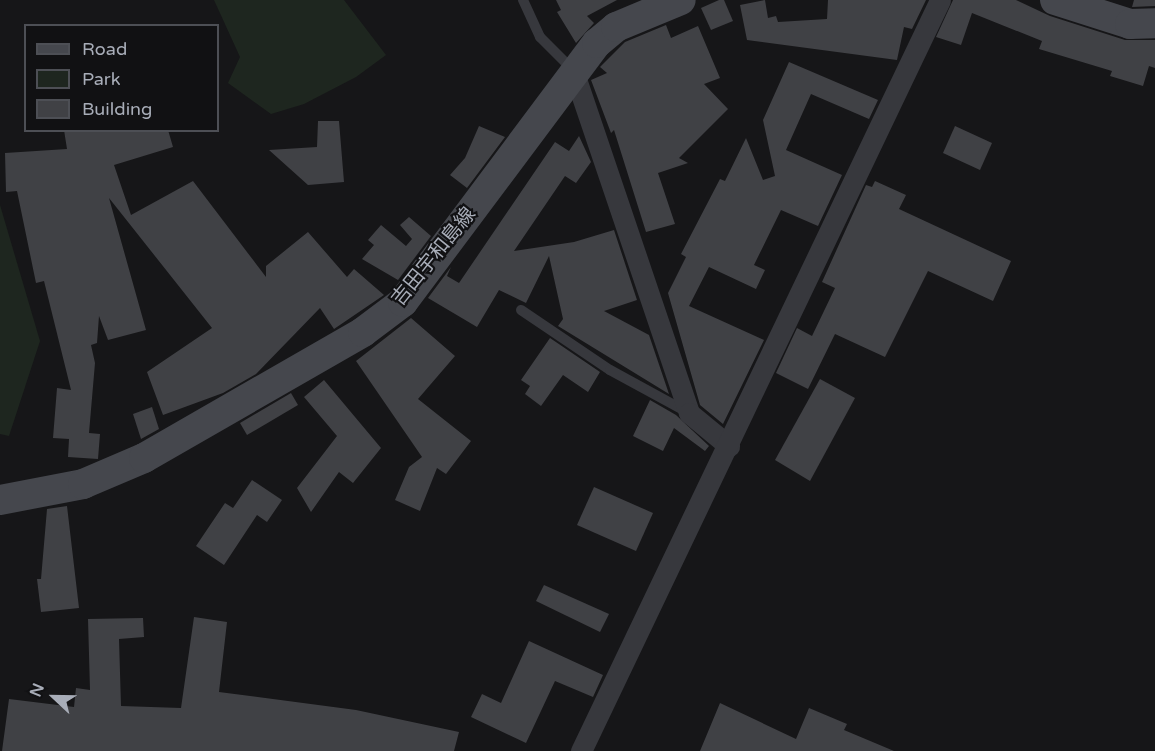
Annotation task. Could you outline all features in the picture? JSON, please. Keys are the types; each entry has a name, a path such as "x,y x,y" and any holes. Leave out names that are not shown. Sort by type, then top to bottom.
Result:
{"main road":[{"name":"吉田宇和島線","path":"0,500 83,484 144,458 363,332 403,302 573,70 616,27 681,0"},
{"path":"1055,0 1130,24 1155,23"}],"street":[{"path":"581,751 729,446 783,324 940,0"},
{"path":"573,70 689,413 729,446"}],"lane":[{"path":"523,0 540,37 573,70"},
{"path":"521,310 610,370 689,413"}],"green space":[{"path":"214,0 344,0 386,55 356,77 304,104 271,114 228,83 240,57"},
{"path":"0,205 40,341 9,436 0,434"}],"building":[{"path":"556,0 617,0 587,16 594,23 576,43 557,12 561,10"},
{"path":"724,0 733,21 711,30 701,8"},
{"path":"765,0 768,18 776,16 778,22 827,19 828,0 926,0 912,29 904,27 897,60 747,40 740,5"},
{"path":"953,0 1016,0 1050,16 1125,40 1155,40 1155,68 1149,66 1143,86 1110,76 1112,71 1039,49 1042,41 972,13 961,45 936,37"},
{"path":"1134,0 1155,0 1155,6 1132,7"},
{"path":"666,25 671,38 698,26 720,78 704,84 728,109 679,158 688,163 658,173 675,224 646,232 614,130 611,133 591,80 607,73 600,67 625,42"},
{"path":"789,62 878,100 869,119 811,94 786,150 842,175 818,226 781,210 754,265 765,270 756,289 709,267 689,306 764,340 723,424 700,405 668,293 686,257 681,254 720,179 725,181 746,138 763,180 775,176 763,120"},
{"path":"318,121 339,121 344,182 308,185 269,150 317,147"},
{"path":"479,126 505,137 467,188 450,175 465,158"},
{"path":"955,126 992,143 980,170 943,153"},
{"path":"64,132 169,132 173,147 114,165 131,215 193,181 266,277 266,266 308,232 347,277 354,269 384,295 334,329 320,308 256,374 223,393 163,415 147,372 212,328 109,198 146,330 108,340 99,316 97,343 91,345 95,363 89,433 100,434 98,459 68,457 69,439 53,438 57,388 71,390 44,281 36,283 17,191 6,192 5,153 67,149"},
{"path":"579,136 591,162 576,183 565,176 514,251 574,242 614,230 637,300 604,311 649,335 669,394 558,326 563,319 549,256 526,303 499,290 477,327 428,298 451,267 447,276 459,283 555,142 569,151"},
{"path":"875,181 906,195 899,209 1011,261 993,301 928,271 885,357 835,334 808,389 776,373 797,328 812,336 835,288 822,282 866,185 872,187"},
{"path":"409,217 431,236 398,280 362,259 374,245 368,240 381,225 406,246 412,239 400,225"},
{"path":"411,318 455,356 418,399 471,441 446,474 437,468 420,511 395,500 409,467 422,457 356,361"},
{"path":"550,338 600,372 588,392 563,375 541,406 525,394 530,386 521,380"},
{"path":"820,379 855,398 810,481 775,460"},
{"path":"324,380 381,448 353,483 339,472 311,512 297,488 337,436 304,397"},
{"path":"291,393 298,405 247,435 240,423"},
{"path":"650,400 676,415 709,446 705,451 674,428 663,451 633,436"},
{"path":"152,407 159,429 141,439 133,414"},
{"path":"252,480 282,500 267,522 257,515 224,565 196,546 225,503 233,508"},
{"path":"594,487 653,513 636,551 577,525"},
{"path":"67,506 79,608 41,612 37,579 41,579 47,509"},
{"path":"544,585 609,614 600,632 536,601"},
{"path":"194,617 227,622 219,692 356,710 459,732 454,751 2,751 9,699 74,707 76,688 90,690 88,619 143,618 144,637 119,639 121,706 181,708"},
{"path":"529,641 603,675 593,697 555,681 526,743 471,717 482,694 501,703"},
{"path":"720,703 796,739 809,708 847,724 844,730 894,751 700,751"}]}
